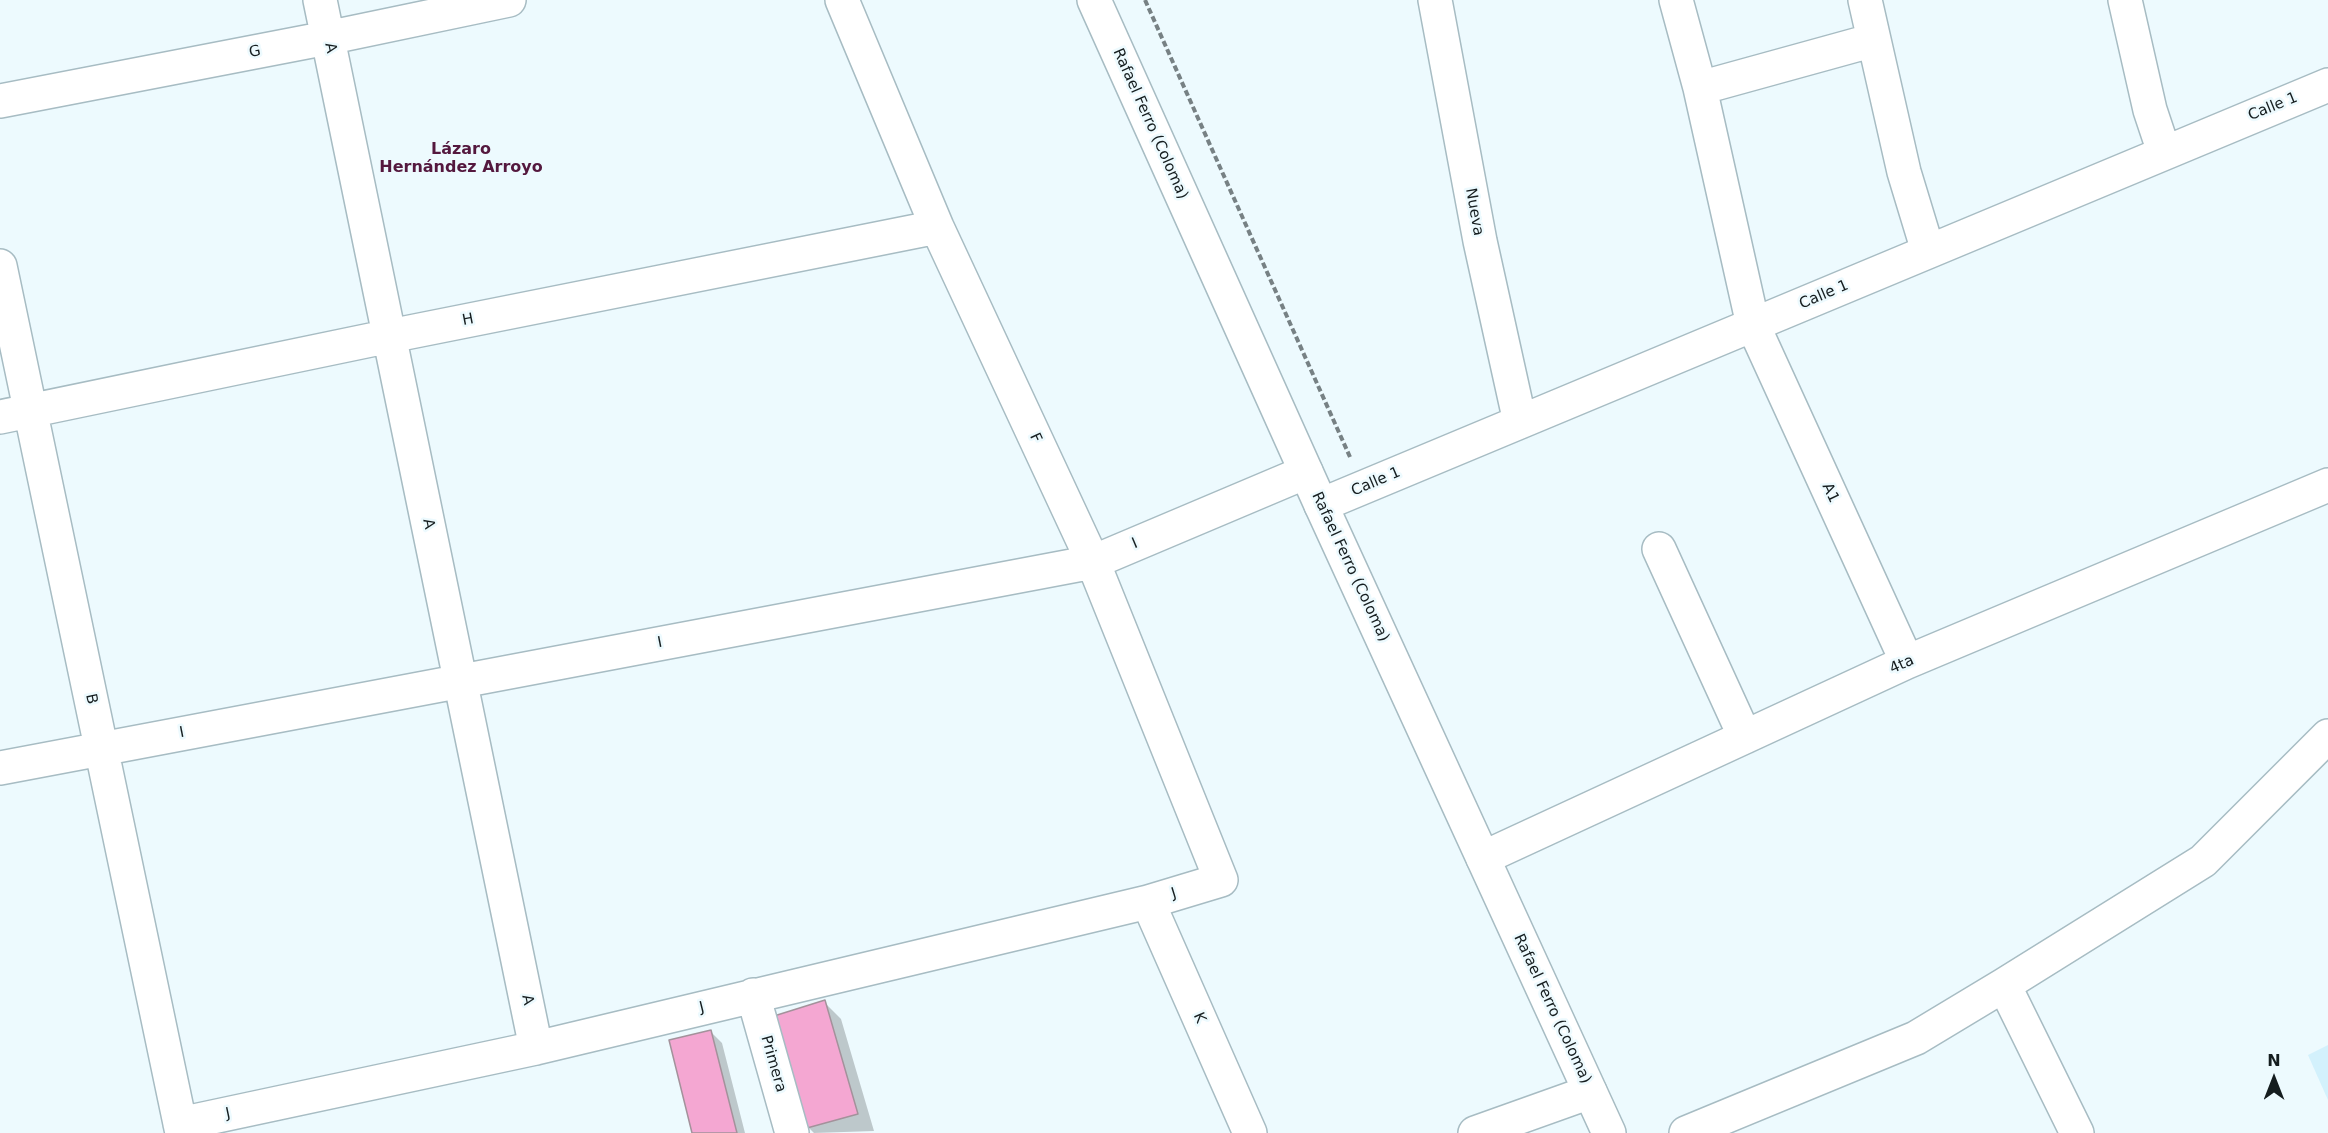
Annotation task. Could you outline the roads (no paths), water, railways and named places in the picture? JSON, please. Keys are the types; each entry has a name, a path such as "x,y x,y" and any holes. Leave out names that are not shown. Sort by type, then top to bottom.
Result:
{"street":[{"name":"A","path":"320,0 536,1048"},
{"name":"G","path":"0,101 327,38 509,0"},
{"name":"F","path":"842,0 937,227 1093,562 1221,880"},
{"name":"Rafael Ferro (Coloma)","path":"1094,0 1306,472 1609,1133"},
{"name":"Nueva","path":"1436,0 1480,242 1520,422"},
{"name":"A1","path":"1676,0 1700,88 1753,325 1907,662"},
{"path":"1865,0 1904,172 1928,251"},
{"path":"2125,0 2150,110 2164,152"},
{"path":"1700,88 1874,40"},
{"name":"Calle 1","path":"1321,505 2328,85"},
{"name":"H","path":"15,414 390,336 937,227"},
{"name":"B","path":"0,266 15,414 101,748 181,1128"},
{"name":"I","path":"0,768 1093,562 1306,472"},
{"name":"4ta","path":"1482,858 1907,662 2328,484"},
{"path":"1659,549 1745,737"},
{"path":"1686,1133 1916,1038 2203,861 2322,754"},
{"name":"J","path":"181,1128 536,1048 1148,902 1221,880"},
{"name":"K","path":"1148,902 1250,1133"},
{"path":"2004,985 2078,1133"},
{"name":"Primera","path":"753,995 792,1133"},
{"path":"1475,1133 1590,1092"}],"district":[{"name":"Lázaro Hernández Arroyo","path":"461,159"}]}
